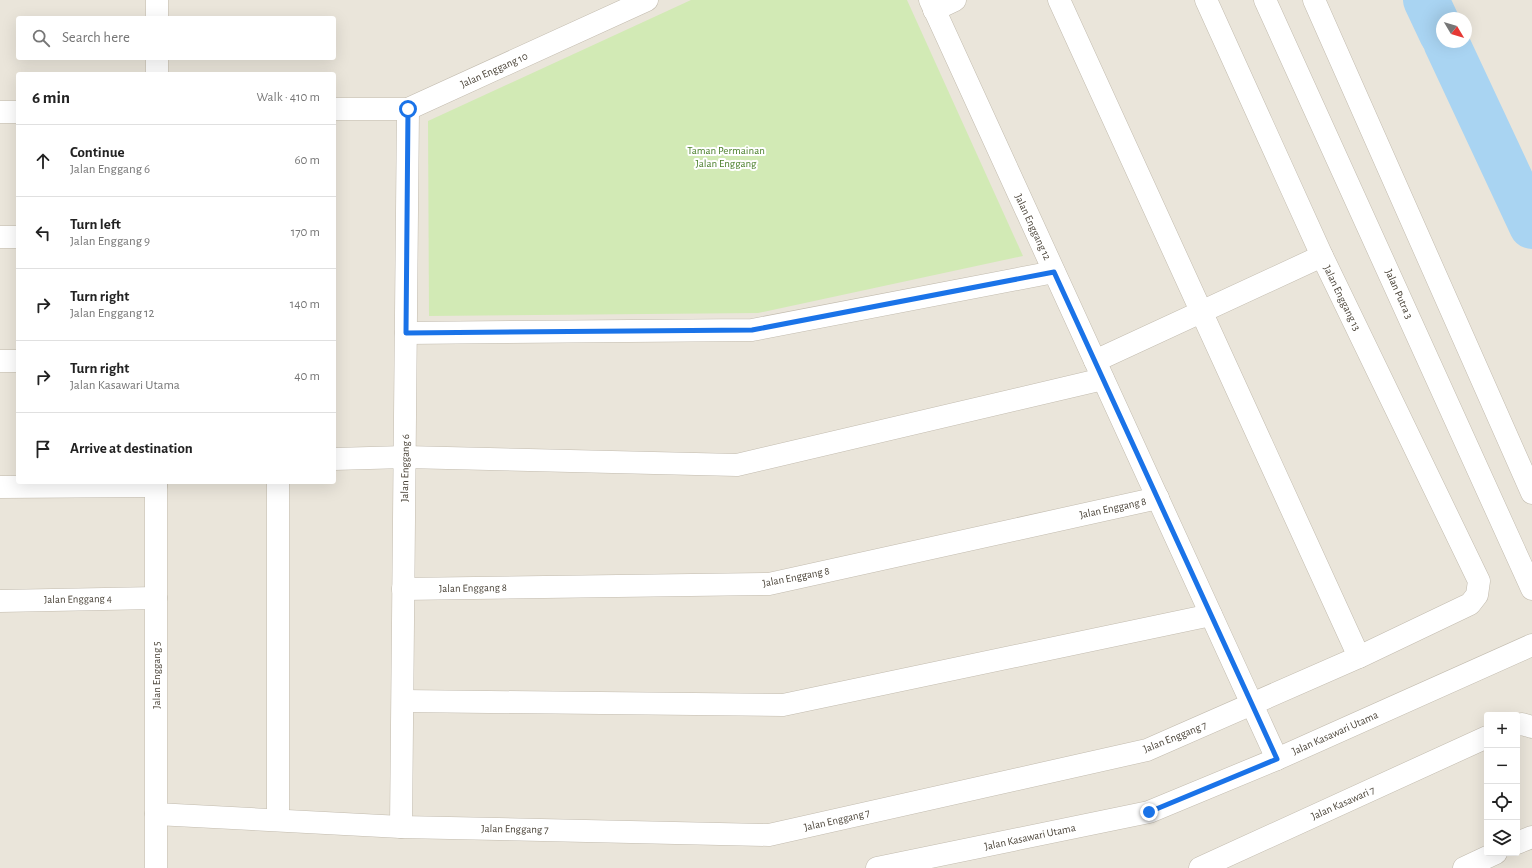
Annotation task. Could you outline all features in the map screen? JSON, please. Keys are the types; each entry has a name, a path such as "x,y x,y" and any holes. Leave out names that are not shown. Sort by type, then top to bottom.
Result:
{"street":[{"path":"157,0 157,16"},
{"name":"Jalan Enggang 10","path":"336,109 408,109 648,0"},
{"path":"932,5 955,0"},
{"path":"1059,0 1359,657"},
{"name":"Jalan Enggang 13","path":"1206,0 1322,256 1475,571 1479,581 1477,594"},
{"name":"Jalan Putra 3","path":"1265,0 1532,589"},
{"path":"1314,0 1532,493"},
{"name":"Jalan Enggang 12","path":"932,5 1277,759"},
{"path":"157,60 157,72"},
{"name":"Jalan Enggang 6","path":"401,827 408,109"},
{"path":"0,112 16,112"},
{"path":"0,237 16,237"},
{"path":"336,459 405,457 737,465 1099,370 1202,312 1322,256"},
{"path":"406,333 752,330 1054,272"},
{"path":"0,361 16,361"},
{"path":"0,487 156,484"},
{"name":"Jalan Enggang 5","path":"156,484 156,868"},
{"path":"278,484 278,820"},
{"name":"Jalan Enggang 8","path":"403,589 769,584 1158,498"},
{"name":"Jalan Enggang 7","path":"156,814 401,827 769,835 1147,750 1359,657 1470,604 1477,594"},
{"name":"Jalan Enggang 4","path":"0,600 156,598"},
{"path":"403,701 783,705 1211,615"},
{"name":"Jalan Kasawari Utama","path":"877,868 1149,812 1277,759 1532,645"},
{"path":"1520,725 1529,725 1532,727"},
{"name":"Jalan Kasawari 7","path":"1200,868 1484,739"},
{"path":"1520,842 1532,836"},
{"path":"1464,868 1490,856"}],"shaded area":[{"path":"0,0 1532,0 1532,868 0,868"}],"green space":[{"name":"Taman Permainan Jalan Enggang","path":"691,0 907,0 1023,256 758,313 429,316 428,121"}],"waterway":[{"path":"1426,0 1436,21"},
{"path":"1449,48 1532,226"}],"route":[{"path":"408,109 406,333 752,330 1054,272 1277,759 1149,812"}]}
